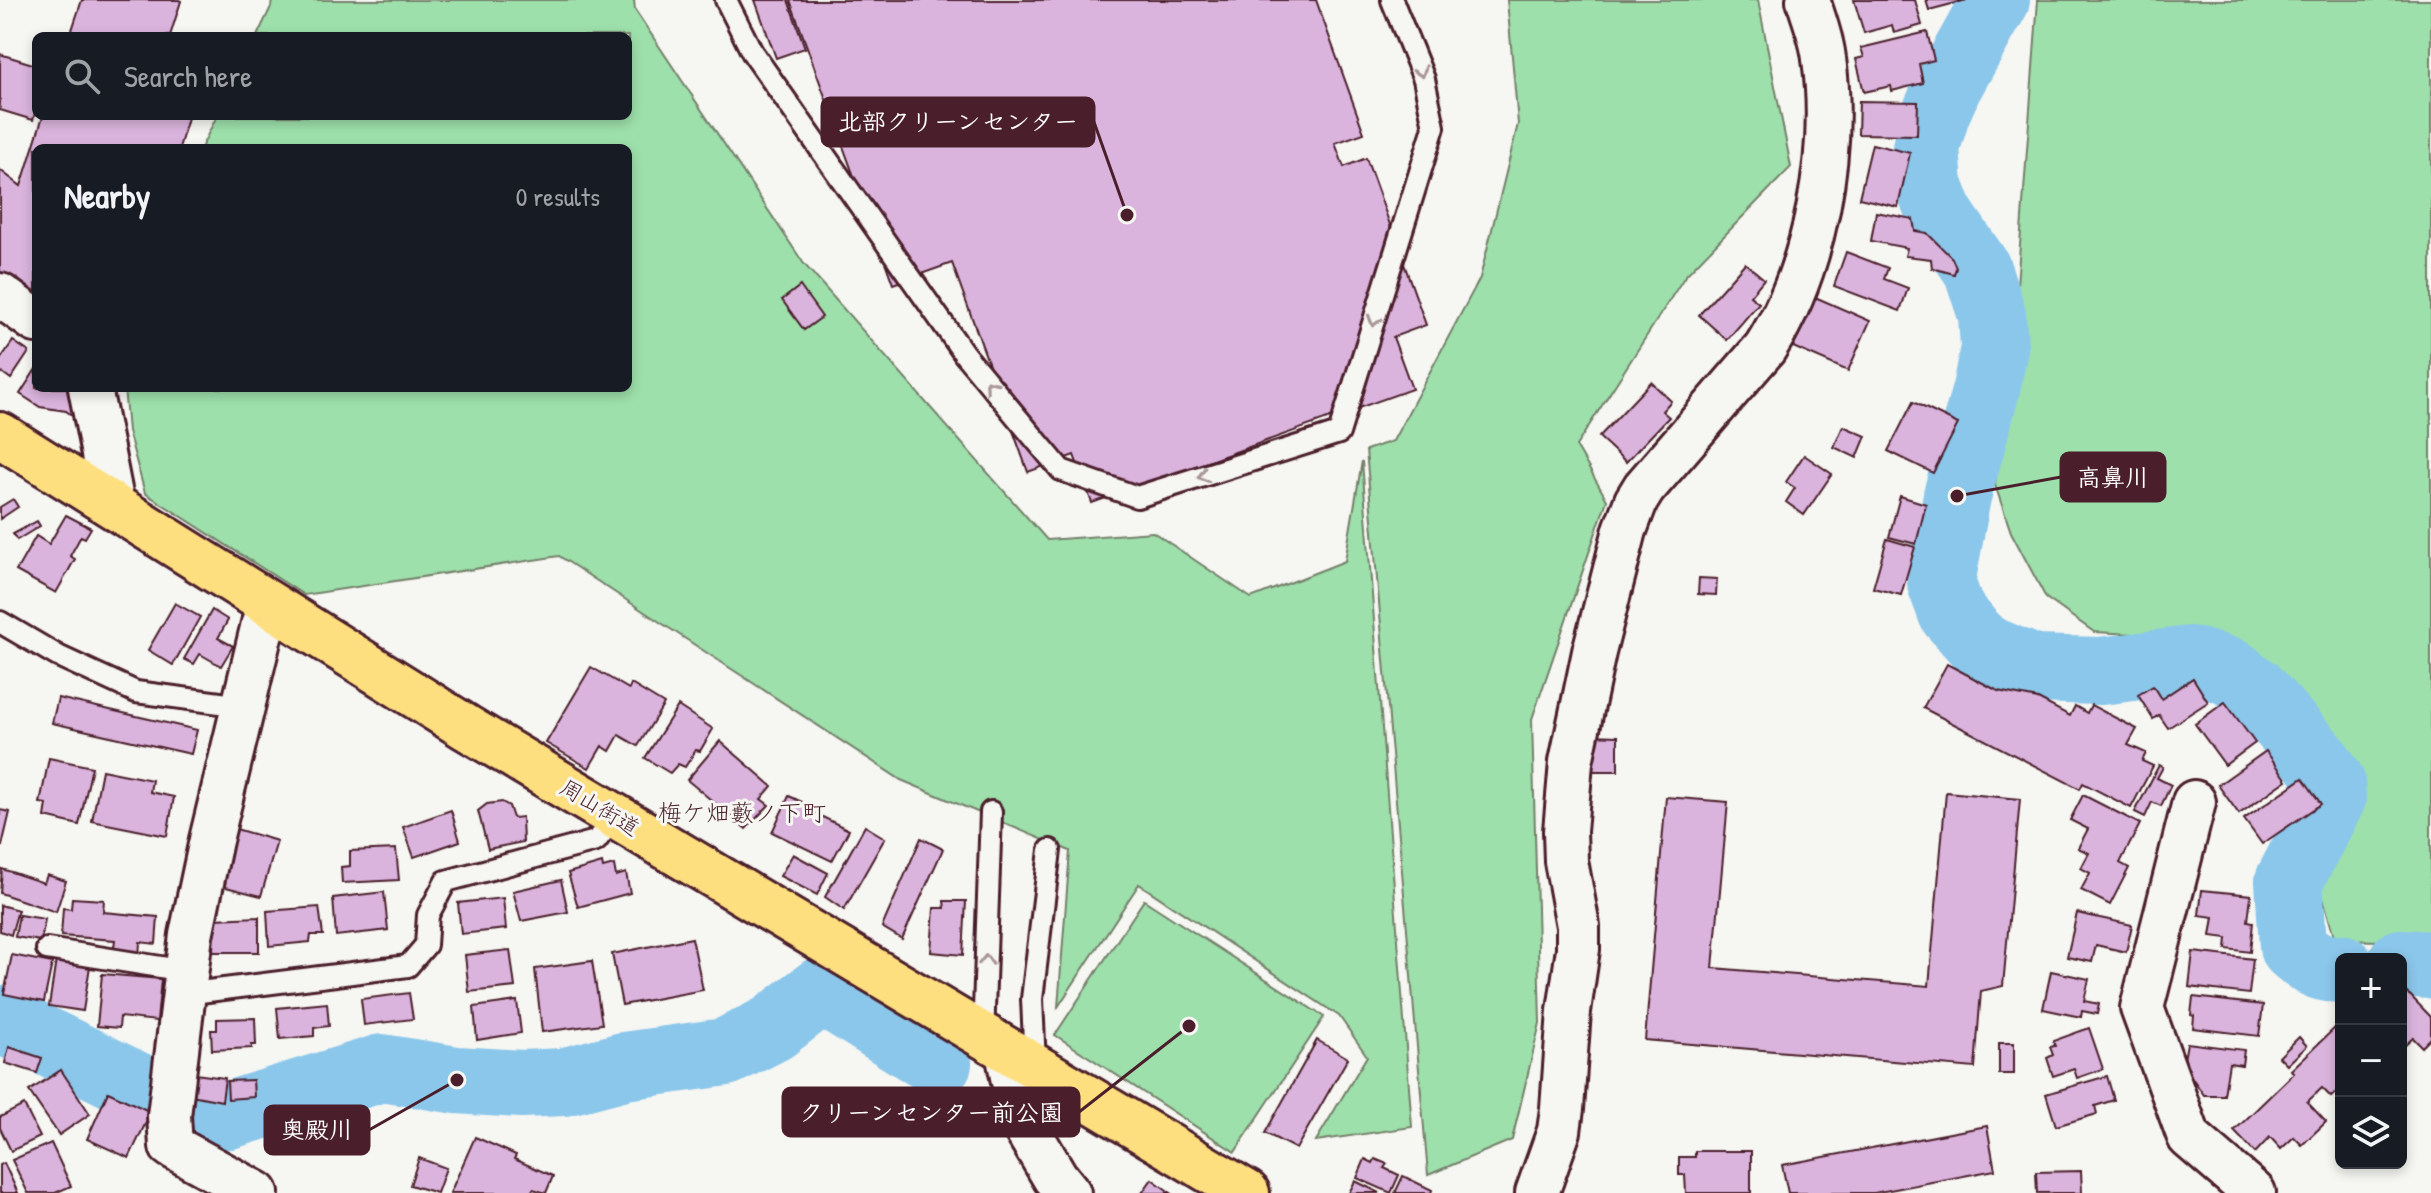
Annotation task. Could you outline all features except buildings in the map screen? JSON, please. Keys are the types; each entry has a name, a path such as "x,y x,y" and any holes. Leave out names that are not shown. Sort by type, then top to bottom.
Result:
{"highway":[{"name":"周山街道","path":"0,435 467,728 1247,1193"}],"street":[{"path":"1537,1193 1561,1120 1578,926 1566,861 1565,831 1571,762 1594,652 1625,530 1636,501 1765,348 1780,325 1803,265 1816,217 1827,124 1824,57 1808,0"},
{"path":"0,295 32,318"},
{"path":"91,392 113,505"},
{"path":"257,1193 171,1146 169,1116 185,982 211,840 268,603"},
{"path":"2194,802 2142,1008 2189,1137 2254,1193"},
{"path":"1009,1053 1022,1121 1068,1193"}],"lane":[{"path":"726,0 752,52 965,355 1061,470 1137,497 1339,433 1434,127 1424,79 1392,0"},
{"path":"3,631 136,692 243,706"},
{"path":"991,812 1009,1053"},
{"path":"47,949 185,982 408,966 426,945 428,915 446,881 596,841 615,816"},
{"path":"1009,1053 1032,999 1050,850"}],"green space":[{"path":"272,0 634,0 635,10 804,264 1047,540 1153,532 1251,598 1345,561 1362,461 1412,1127 1316,1141 1367,1056 1339,1016 1139,884 1058,1007 1070,851 901,780 559,556 304,595 145,493 128,431 124,392 632,392 632,144 203,144 215,120 632,120 632,32 259,32"},
{"path":"1507,0 1758,0 1791,167 1685,276 1576,446 1607,500 1532,719 1540,1023 1512,1140 1428,1175 1366,450 1393,441 1480,278 1518,124"},
{"path":"2038,0 2431,0 2431,942 2335,940 2318,880 2344,768 2248,655 2174,636 2094,632 2046,598 2011,532 1995,485 2015,313"},
{"path":"1144,900 1324,1017 1235,1152 1055,1035"}],"waterway":[{"path":"1996,0 1948,86 1926,148 1929,185 1941,216 1977,269 1992,315 1994,348 1957,496 1941,583 1952,613 1982,647 2034,669 2100,671 2190,660 2230,671 2254,690 2317,760 2331,782 2332,798 2289,881 2293,947 2315,964 2335,968"},
{"path":"2407,963 2431,965"},
{"path":"0,1019 184,1109 229,1115 382,1068 457,1080 522,1084 563,1082 624,1066 726,1052 773,1028 822,990 938,1063"}],"place":[{"name":"北部クリーンセンター","path":"1127,215"},
{"name":"高鼻川","path":"1957,496"},
{"name":"クリーンセンター前公園","path":"1189,1026"},
{"name":"奥殿川","path":"457,1080"}],"district":[{"name":"梅ケ畑藪ノ下町","path":"742,812"}]}
